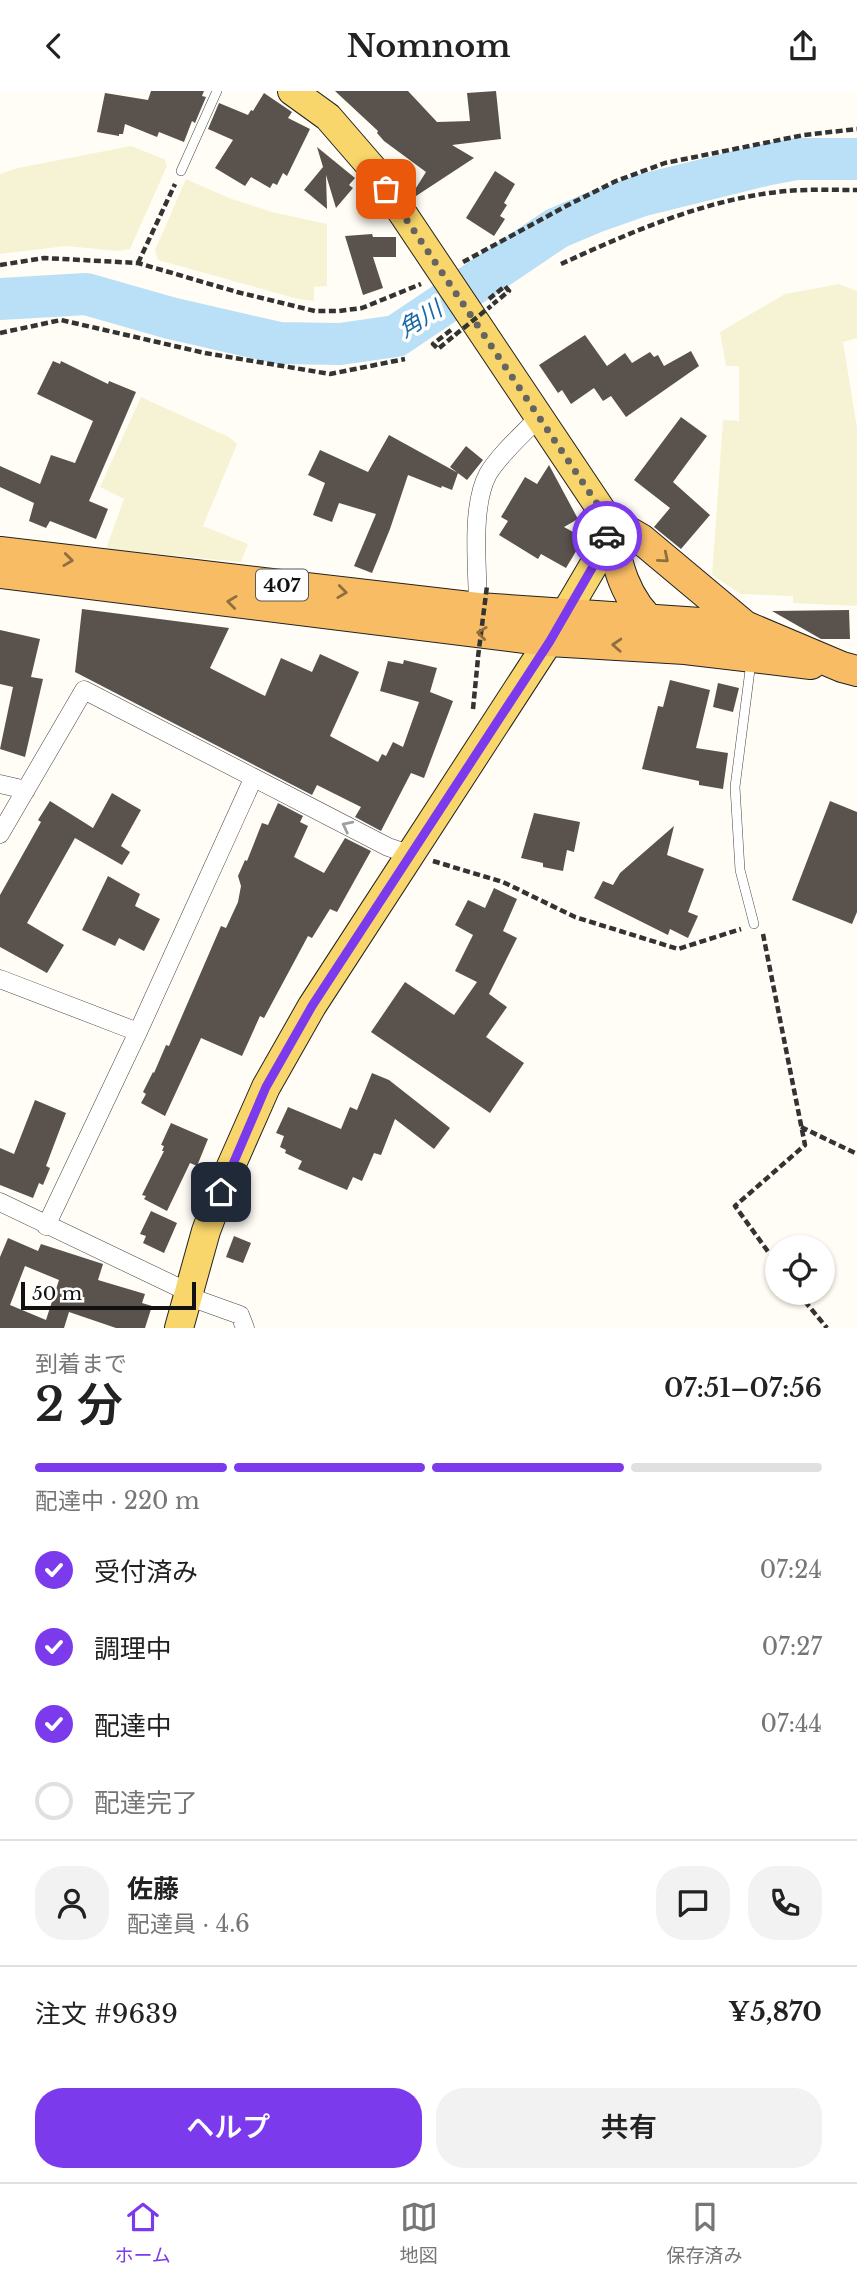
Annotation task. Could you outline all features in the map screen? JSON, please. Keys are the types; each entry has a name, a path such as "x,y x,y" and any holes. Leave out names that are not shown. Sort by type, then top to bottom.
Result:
{"highway":[{"path":"608,520 616,565 625,589 646,618 685,649"},
{"path":"608,520 641,539 745,626"},
{"name":"407","path":"0,552 482,597 564,615 745,626 850,669"},
{"name":"407","path":"0,573 550,641 685,649 850,669"}],"main road":[{"path":"179,1328 206,1231 266,1087 312,1006 550,641 602,549 608,531 608,520 373,169 328,117 292,91"}],"street":[{"path":"482,597 478,524 482,488 489,472 538,417"},
{"path":"0,834 84,690 388,847 410,854"},
{"path":"46,1226 253,779"},
{"path":"0,784 26,790"},
{"path":"0,979 138,1032"},
{"path":"0,1202 187,1294 240,1315 245,1328"}],"lane":[{"path":"181,171 217,91"},
{"path":"752,657 735,787 740,870 754,924"}],"path":[{"path":"0,265 44,258 138,263 277,303 315,311 339,311 362,307 405,292 616,181 665,163 804,135 857,129"},
{"path":"138,263 181,171"},
{"path":"561,264 615,239 685,213 744,198 786,191 857,190"},
{"path":"470,317 438,349 433,344 470,317 509,291 505,286 470,317"},
{"path":"0,333 61,320 205,353 330,374 405,359"},
{"path":"473,709 482,597"},
{"path":"410,854 503,882 575,917 678,949 761,922 805,1145 735,1206 765,1247"},
{"path":"801,1127 857,1154"},
{"path":"808,1305 827,1328"}],"shaded area":[{"path":"131,146 164,159 167,166 130,249 118,251 66,246 0,254 0,174 18,168"},
{"path":"186,179 229,198 272,212 327,224 327,286 314,287 314,301 298,299 158,260 155,250"},
{"path":"839,284 857,291 857,338 843,342 857,428 857,606 793,603 793,596 741,594 712,575 723,420 739,421 739,366 726,366 720,332 785,294"},
{"path":"141,397 229,437 237,444 203,526 248,544 241,562 106,549 124,499 100,487"}],"building":[{"path":"151,91 204,91 202,96 206,97 184,142 159,132 157,137 125,124 123,134 119,136 97,132 105,93 148,100"},
{"path":"335,91 408,91 437,122 470,121 467,93 496,91 501,139 452,145 474,158 413,198 411,196 426,172 384,141 378,131"},
{"path":"264,93 292,112 288,118 310,129 287,176 283,173 277,185 273,183 270,188 251,177 245,186 215,168 233,140 208,129 219,103 248,115"},
{"path":"317,147 355,178 349,185 353,188 336,208 326,175 327,209 304,190 323,167"},
{"path":"495,171 515,184 500,216 505,219 494,236 466,218"},
{"path":"372,234 373,237 396,237 396,257 373,257 383,288 363,295 345,236"},
{"path":"585,335 607,366 625,353 632,363 650,352 654,357 658,355 664,366 691,351 699,366 626,417 611,396 603,401 594,388 571,404 562,390 558,393 539,365"},
{"path":"53,361 60,364 61,361 108,384 109,381 136,392 89,501 108,509 96,539 50,521 46,528 29,521 34,503 0,487 0,466 40,484 51,455 75,463 93,421 37,394"},
{"path":"681,417 707,436 673,482 710,515 681,549 654,527 670,508 634,480"},
{"path":"389,435 458,473 452,490 408,475 372,573 354,566 376,514 339,503 332,522 313,515 325,483 308,475 320,450 368,472"},
{"path":"466,446 483,460 467,480 450,467"},
{"path":"549,465 578,519 564,527 584,538 566,568 541,554 538,559 499,535 508,521 501,517 525,477 537,484"},
{"path":"82,609 229,628 210,668 265,696 281,658 312,672 320,654 359,672 330,736 378,762 382,754 386,756 393,742 403,747 419,702 380,691 388,661 403,664 404,660 437,668 430,692 453,701 424,778 411,773 381,831 355,817 361,807 317,785 312,795 75,672"},
{"path":"849,610 850,639 821,639 772,611"},
{"path":"0,630 40,639 31,677 43,679 25,757 0,749 13,687 0,684"},
{"path":"670,680 710,690 696,748 728,753 723,789 642,769 658,706 663,707"},
{"path":"718,683 739,688 733,712 713,707"},
{"path":"112,793 141,810 121,846 130,852 122,865 75,838 27,923 64,945 47,973 0,947 0,895 50,801 93,828"},
{"path":"830,801 857,812 857,912 852,924 792,900"},
{"path":"278,803 303,816 300,822 308,826 294,857 324,873 345,838 371,851 337,912 330,909 312,938 308,936 264,1018 260,1016 242,1056 201,1038 165,1116 141,1103 146,1094 143,1092 166,1045 169,1046 221,926 226,928 238,902 241,886 238,876 262,823 268,825"},
{"path":"534,813 580,822 574,852 567,850 563,871 521,858"},
{"path":"674,826 667,855 704,869 688,912 698,916 688,938 670,929 668,935 594,898 603,881 613,885 620,873"},
{"path":"108,876 140,894 135,906 160,919 144,951 119,938 115,946 82,930"},
{"path":"494,888 517,899 503,931 517,938 489,994 507,1007 486,1037 524,1063 490,1113 371,1032 405,982 454,1015 477,982 455,971 473,935 455,925 468,900 485,908"},
{"path":"372,1073 389,1080 450,1128 434,1149 395,1119 381,1155 374,1153 362,1181 353,1177 347,1190 298,1169 302,1161 285,1153 286,1150 280,1147 284,1136 276,1133 288,1107 341,1129 350,1107 357,1110"},
{"path":"35,1100 66,1113 46,1166 50,1168 43,1185 39,1183 33,1198 0,1185 0,1148 14,1154"},
{"path":"171,1123 208,1139 197,1166 190,1163 167,1211 144,1199 146,1196 142,1195 164,1151 164,1146 161,1145"},
{"path":"151,1211 177,1223 164,1253 143,1243 146,1236 140,1234"},
{"path":"234,1236 251,1243 243,1263 226,1257"},
{"path":"8,1238 38,1251 41,1244 103,1264 98,1280 145,1294 142,1303 152,1306 145,1328 116,1328 69,1312 64,1328 0,1328 0,1257","holes":["25,1266 59,1280 46,1320 10,1305"]}],"waterway":[{"name":"角川","path":"0,299 86,294 170,318 279,343 340,344 396,336 557,228 595,212 643,195 769,164 796,159 857,159"}],"way so far":[{"path":"386,189 608,520 607,536"}],"route":[{"path":"221,1192 266,1087 312,1006 550,641 599,556 607,536"}]}
